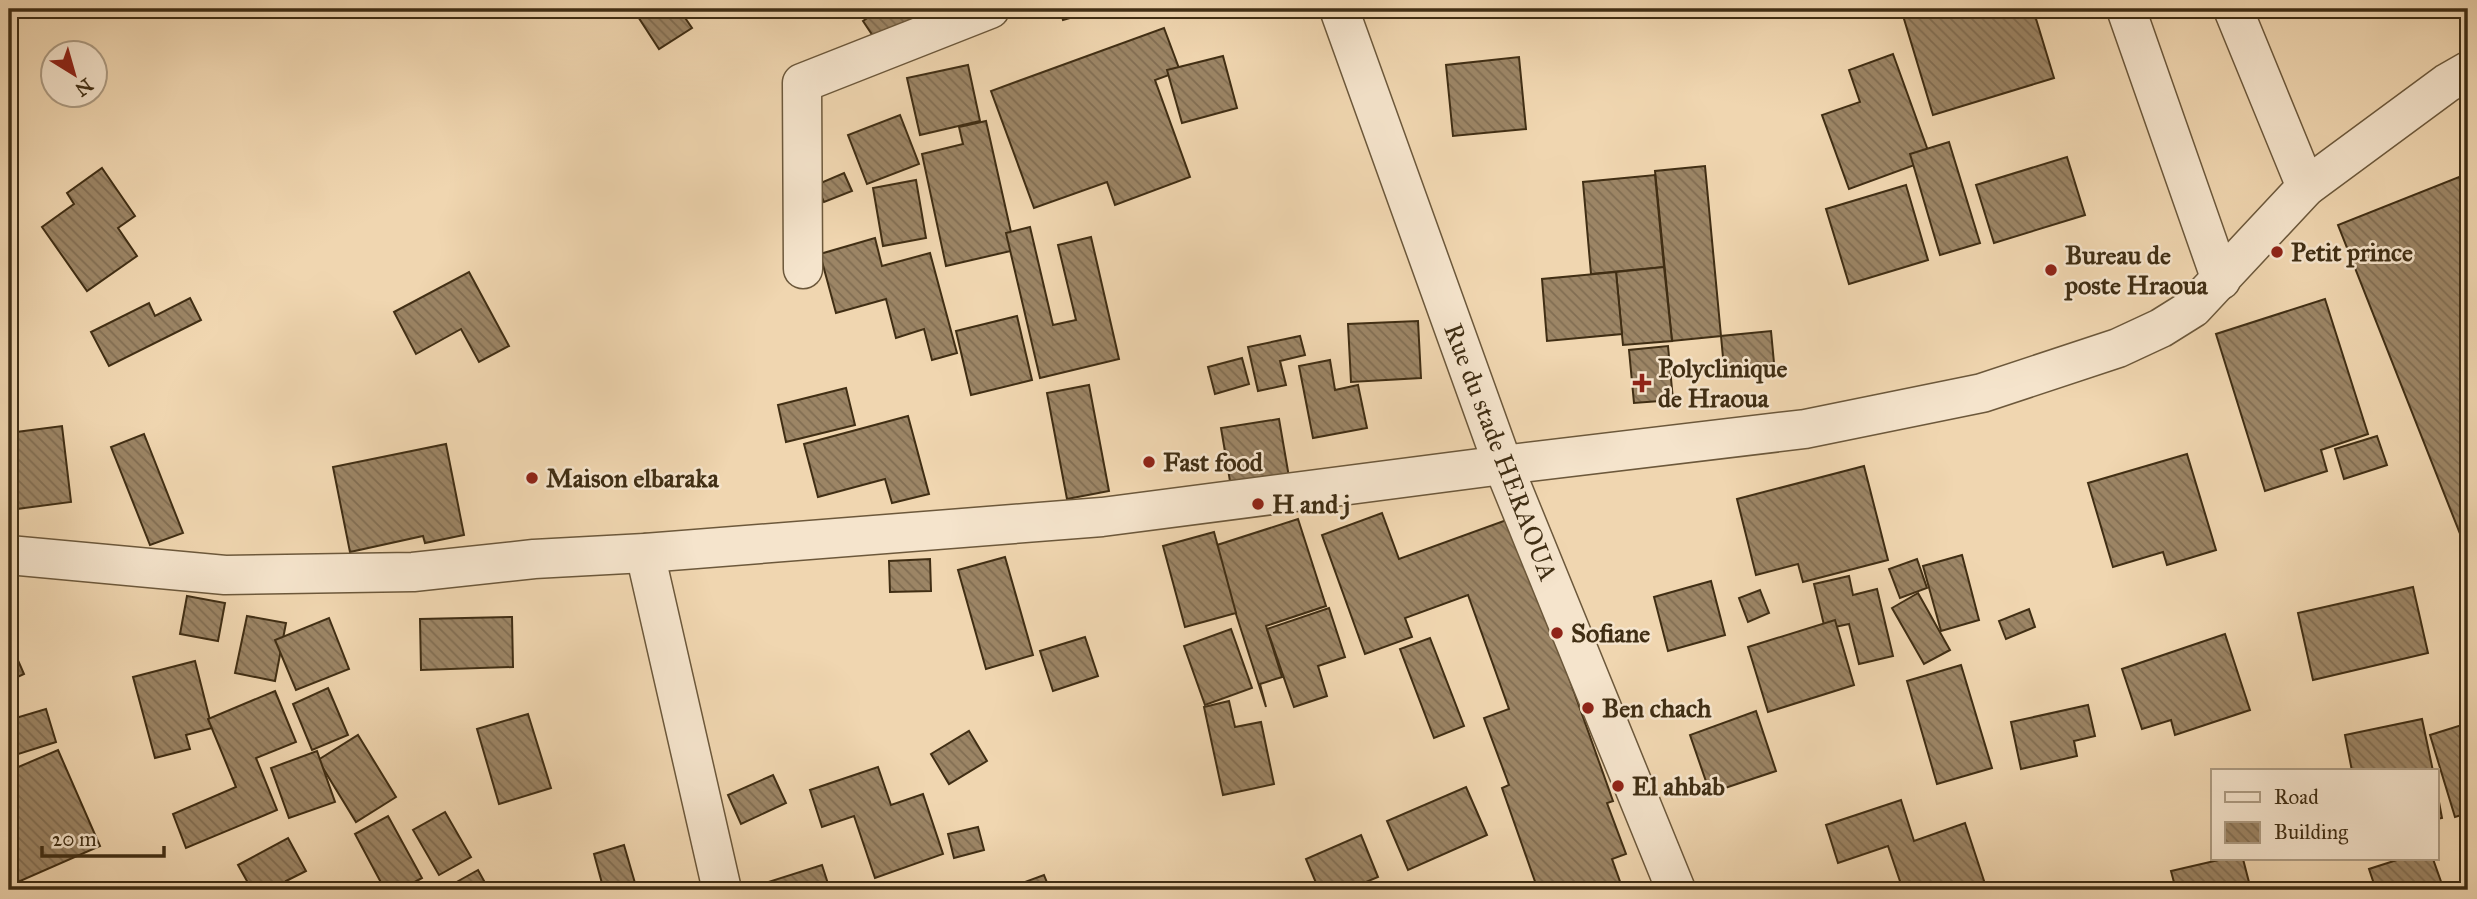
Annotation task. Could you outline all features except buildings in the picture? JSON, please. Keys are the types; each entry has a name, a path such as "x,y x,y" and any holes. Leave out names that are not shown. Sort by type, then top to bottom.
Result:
{"street":[{"path":"803,269 802,83 990,9"},
{"name":"Rue du stade HERAOUA","path":"1339,9 1503,465 1676,890"},
{"path":"2126,9 2221,280"},
{"path":"2234,9 2306,187"},
{"path":"9,555 225,575 413,572 534,559 645,553 1102,517 1805,429 1982,393 2118,348 2161,328 2193,308 2306,187 2447,83 2468,71"},
{"path":"645,553 722,890"}],"place":[{"name":"Petit prince","path":"2277,252"},
{"name":"Bureau de poste Hraoua","path":"2051,270"},
{"name":"Polyclinique de Hraoua","path":"1642,383"},
{"name":"Fast food","path":"1149,462"},
{"name":"Maison elbaraka","path":"532,478"},
{"name":"H and j","path":"1258,504"},
{"name":"Sofiane","path":"1557,633"},
{"name":"Ben chach","path":"1588,708"},
{"name":"El ahbab","path":"1618,786"}]}
